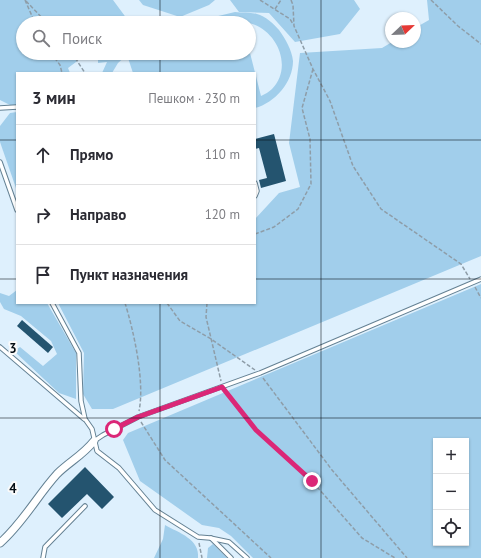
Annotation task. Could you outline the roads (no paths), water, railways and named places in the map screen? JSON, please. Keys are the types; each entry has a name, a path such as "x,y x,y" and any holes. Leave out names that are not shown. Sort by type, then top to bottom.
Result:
{"street":[{"path":"0,543 12,533 58,473 86,451 94,441"}],"lane":[{"path":"0,108 16,107"},
{"path":"0,162 16,207"},
{"path":"94,441 138,417 260,373 481,279"},
{"path":"53,304 79,353 81,401 85,419"},
{"path":"0,347 85,419 92,429 97,451 119,468 155,510 198,537 228,542 247,558"},
{"path":"43,558 45,547 85,506"},
{"path":"210,538 231,558"}]}
